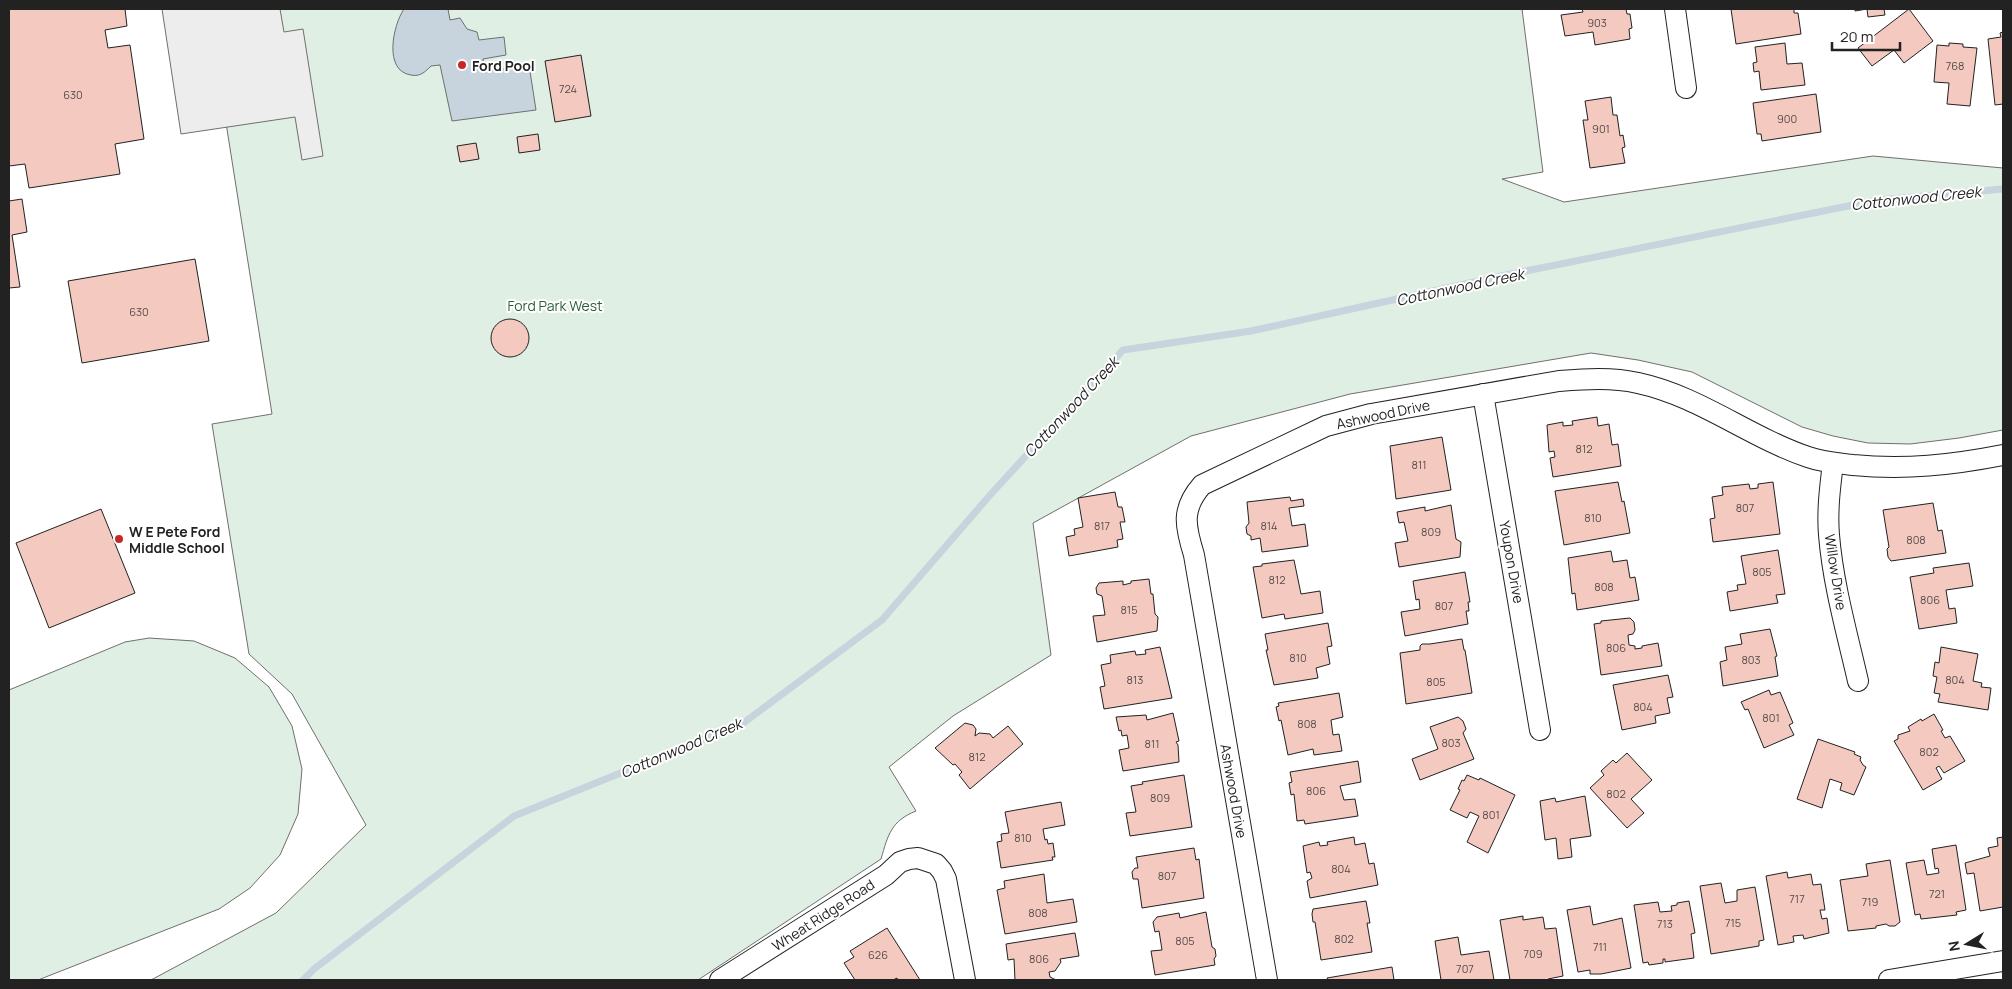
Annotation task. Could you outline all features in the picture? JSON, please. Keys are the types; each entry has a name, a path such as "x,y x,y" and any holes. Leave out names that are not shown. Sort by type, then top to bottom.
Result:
{"street":[{"path":"1675,9 1686,88"},
{"name":"Ashwood Drive","path":"1267,980 1194,555 1186,520 1188,507 1202,485 1326,426 1371,414 1559,381 1606,379 1637,382 1670,392 1809,458 1832,463 1884,468 1953,465 2003,455"},
{"name":"Youpon Drive","path":"1483,394 1540,730"},
{"name":"Willow Drive","path":"1832,463 1829,502 1829,534 1832,562 1838,598 1858,681"},
{"name":"Wheat Ridge Road","path":"720,980 886,875 900,862 918,858 936,864 946,880 965,980"},
{"path":"1889,980 2003,961"}],"green space":[{"name":"Ford Park West","path":"208,9 1522,9 1543,172 1502,179 1564,202 1873,156 2003,168 2003,430 1910,444 1868,443 1802,427 1692,372 1638,360 1591,353 1350,394 1191,436 1033,523 1051,655 953,716 889,767 916,811 896,824 886,843 881,859 698,980 151,980 276,913 366,825 292,694 249,654 212,424 272,414"},
{"path":"149,638 194,641 235,658 269,687 292,726 302,769 298,814 280,855 250,888 219,909 38,980 9,980 9,690 125,642"}],"shaded area":[{"path":"162,9 280,9 284,32 303,29 323,156 302,160 295,117 181,134"},
{"name":"Ford Pool","path":"404,9 448,9 450,20 460,18 467,29 477,32 479,40 504,37 506,55 483,59 485,72 529,65 536,110 452,121 440,65 431,66 422,74 411,75 402,72 397,65 394,57 394,36"}],"building":[{"path":"9,9 125,9 127,26 105,30 108,48 130,45 144,139 115,144 120,174 29,188 25,164 9,166"},
{"path":"1582,9 1626,9 1627,14 1630,14 1632,28 1629,29 1630,39 1595,45 1593,32 1565,36 1561,15 1583,12"},
{"path":"1731,9 1794,9 1794,13 1798,13 1801,34 1736,44"},
{"path":"1867,9 1884,9 1885,15 1868,17"},
{"path":"1909,9 1933,41 1904,63 1894,50 1872,66 1858,48"},
{"path":"2003,32 2003,104 1995,105 1988,39 2001,37 2000,33"},
{"path":"1785,43 1787,64 1802,63 1805,85 1761,90 1759,71 1754,72 1753,63 1757,62 1755,47"},
{"path":"1949,43 1977,48 1970,106 1947,104 1949,83 1934,82 1937,45 1949,46"},
{"path":"581,55 591,116 555,122 545,61"},
{"path":"1816,94 1821,132 1762,141 1761,134 1757,134 1753,103"},
{"path":"1611,97 1613,115 1617,115 1620,136 1623,135 1625,147 1622,148 1625,163 1590,168 1583,120 1588,120 1585,101"},
{"path":"538,134 540,150 519,153 517,137"},
{"path":"476,143 479,159 460,162 457,146"},
{"path":"22,199 27,232 12,235 20,287 9,288 9,201"},
{"path":"195,259 209,341 82,363 68,281"},
{"path":"510,319 523,325 529,338 523,351 510,357 497,351 491,338 497,325"},
{"path":"1597,417 1598,426 1609,424 1612,445 1618,444 1621,466 1553,477 1550,458 1555,457 1554,451 1549,452 1547,425 1563,422 1563,426 1573,425 1572,421"},
{"path":"1442,437 1451,490 1396,499 1390,446"},
{"path":"1618,482 1630,533 1564,545 1555,491"},
{"path":"1773,482 1780,534 1713,542 1710,519 1715,518 1712,497 1723,495 1722,487 1749,484 1750,489 1758,488 1758,484"},
{"path":"1115,492 1118,507 1122,507 1125,522 1120,522 1123,539 1117,540 1118,547 1069,556 1066,537 1075,535 1074,529 1083,527 1078,498"},
{"path":"1290,497 1291,501 1303,499 1304,506 1289,508 1292,526 1305,524 1308,546 1262,552 1260,538 1251,540 1251,536 1247,534 1246,527 1249,523 1247,502"},
{"path":"1933,503 1938,531 1942,530 1946,553 1891,561 1888,557 1887,549 1889,547 1883,510"},
{"path":"1451,505 1456,539 1461,542 1460,557 1399,567 1395,543 1408,541 1404,522 1399,523 1397,512 1425,507 1425,511"},
{"path":"101,509 135,593 49,628 16,543"},
{"path":"1778,550 1785,594 1776,595 1778,603 1730,611 1727,592 1738,590 1737,585 1746,584 1741,556"},
{"path":"1611,551 1613,562 1627,560 1630,578 1635,577 1639,600 1577,610 1575,593 1572,594 1568,558"},
{"path":"1294,560 1301,594 1320,591 1323,613 1285,619 1284,614 1262,618 1253,567"},
{"path":"1969,563 1973,586 1946,590 1949,609 1955,608 1957,623 1919,629 1910,577 1934,573 1933,568"},
{"path":"1465,572 1470,602 1468,602 1469,611 1466,611 1468,624 1405,636 1401,612 1420,609 1419,599 1416,600 1413,581"},
{"path":"1149,579 1155,614 1158,617 1157,631 1097,642 1093,616 1105,615 1102,596 1097,594 1096,588 1099,583 1123,581 1123,585 1131,583 1131,581"},
{"path":"1630,618 1634,622 1635,630 1633,634 1628,635 1629,645 1635,646 1635,649 1658,643 1662,666 1601,675 1594,624 1601,623 1601,621"},
{"path":"1328,623 1332,646 1327,647 1330,664 1316,668 1318,678 1274,685 1266,650 1268,650 1265,634"},
{"path":"1770,629 1777,656 1775,657 1778,676 1723,686 1720,662 1727,660 1725,647 1742,644 1740,634"},
{"path":"1462,639 1472,693 1406,704 1400,653 1420,650 1422,644"},
{"path":"1160,647 1172,698 1104,709 1100,687 1105,686 1101,665 1111,663 1110,655 1135,651 1136,655 1146,654 1145,650"},
{"path":"1941,647 1978,654 1973,681 1982,683 1981,687 1991,688 1988,710 1938,702 1940,694 1934,693 1937,677 1933,676 1935,662 1939,663"},
{"path":"1668,675 1673,697 1667,698 1670,713 1655,716 1656,723 1622,730 1613,685"},
{"path":"1769,690 1771,695 1780,692 1793,723 1789,725 1794,735 1764,748 1748,709 1745,710 1741,702"},
{"path":"1339,693 1343,717 1331,720 1333,735 1339,734 1342,751 1314,755 1313,749 1288,755 1281,720 1279,721 1276,707 1279,706 1278,703"},
{"path":"1173,713 1179,741 1176,742 1178,745 1179,762 1123,771 1119,750 1129,748 1127,735 1122,736 1116,717 1146,715 1147,720"},
{"path":"1934,714 1943,730 1941,731 1945,738 1950,736 1965,761 1944,773 1939,766 1936,768 1942,779 1923,790 1894,741 1898,739 1898,735 1910,731 1908,727"},
{"path":"1458,717 1463,721 1466,729 1463,733 1474,759 1420,780 1412,759 1438,749 1430,727"},
{"path":"965,723 973,725 976,729 975,736 979,733 990,734 993,738 1008,726 1023,744 970,789 959,775 962,772 935,748"},
{"path":"1818,739 1855,752 1854,754 1861,757 1860,760 1866,767 1854,795 1840,790 1842,783 1830,779 1822,808 1797,799"},
{"path":"1627,753 1652,780 1631,799 1644,813 1627,828 1590,788 1604,775 1601,771 1613,760 1616,763"},
{"path":"1358,761 1361,782 1340,786 1344,800 1355,799 1358,816 1305,824 1304,820 1297,821 1294,794 1291,795 1289,783 1292,782 1290,772"},
{"path":"1184,775 1192,827 1130,836 1126,813 1136,812 1131,786 1143,784 1142,782"},
{"path":"1467,775 1479,780 1480,778 1515,795 1488,853 1467,842 1479,816 1470,812 1467,818 1450,810 1460,790 1458,789 1462,780 1464,781"},
{"path":"1585,796 1591,836 1570,839 1572,857 1558,859 1556,838 1545,840 1540,801 1555,798 1556,802"},
{"path":"1061,802 1065,825 1043,829 1045,840 1047,839 1048,844 1053,843 1055,857 1052,857 1053,860 1001,868 997,842 1002,841 1001,834 1009,833 1005,812"},
{"path":"1354,837 1355,845 1365,843 1369,864 1374,863 1378,885 1310,898 1307,881 1312,878 1310,872 1307,873 1303,846 1319,842 1320,846 1328,845 1327,842"},
{"path":"2003,837 2003,907 1980,911 1974,873 1967,874 1965,863 1990,856 1988,848 1998,846 1997,838"},
{"path":"1956,845 1966,910 1956,912 1957,915 1921,919 1920,914 1915,915 1906,863 1924,860 1927,875 1939,873 1938,868 1935,869 1932,849"},
{"path":"1194,848 1196,860 1199,859 1204,898 1142,908 1138,879 1133,879 1132,872 1135,868 1138,868 1136,857"},
{"path":"1890,860 1900,922 1895,926 1886,924 1876,926 1876,928 1848,931 1840,880 1868,876 1866,864"},
{"path":"1787,872 1788,878 1811,874 1813,885 1821,884 1825,910 1820,910 1822,919 1827,918 1829,933 1804,939 1803,935 1793,936 1794,942 1778,945 1766,876"},
{"path":"1044,874 1047,903 1073,899 1077,922 1005,934 997,890 1005,888 1004,881"},
{"path":"1721,883 1725,903 1737,901 1737,890 1755,887 1764,940 1759,941 1759,946 1711,954 1700,886"},
{"path":"1366,901 1370,923 1367,923 1372,952 1321,960 1315,922 1313,922 1313,909"},
{"path":"1689,901 1695,933 1691,934 1694,958 1665,962 1665,959 1663,959 1663,963 1649,965 1648,962 1643,963 1634,905 1658,902 1660,912 1672,911 1671,906"},
{"path":"1590,906 1593,925 1622,918 1631,968 1601,974 1590,974 1590,970 1578,972 1567,910"},
{"path":"1206,912 1212,947 1215,949 1215,965 1155,975 1151,951 1162,950 1159,931 1155,932 1153,922 1157,917 1179,913 1180,918"},
{"path":"1523,916 1523,920 1543,917 1545,929 1556,928 1563,976 1548,980 1510,980 1500,920"},
{"path":"887,928 920,980 898,980 897,978 893,980 855,980 844,963 854,957 850,951"},
{"path":"1075,933 1079,956 1060,959 1061,962 1055,971 1049,972 1050,977 1056,980 1015,980 1014,959 1008,960 1006,944"},
{"path":"1458,937 1461,955 1489,951 1494,980 1441,980 1435,941"},
{"path":"1392,967 1394,980 1328,980 1327,978"}],"waterway":[{"name":"Cottonwood Creek","path":"303,980 314,969 514,816 742,724 882,620 991,494 1123,350 1251,331 1506,275 1878,200 2003,189"}],"place":[{"name":"Ford Pool","path":"462,65"},
{"name":"W E Pete Ford Middle School","path":"119,539"}]}
